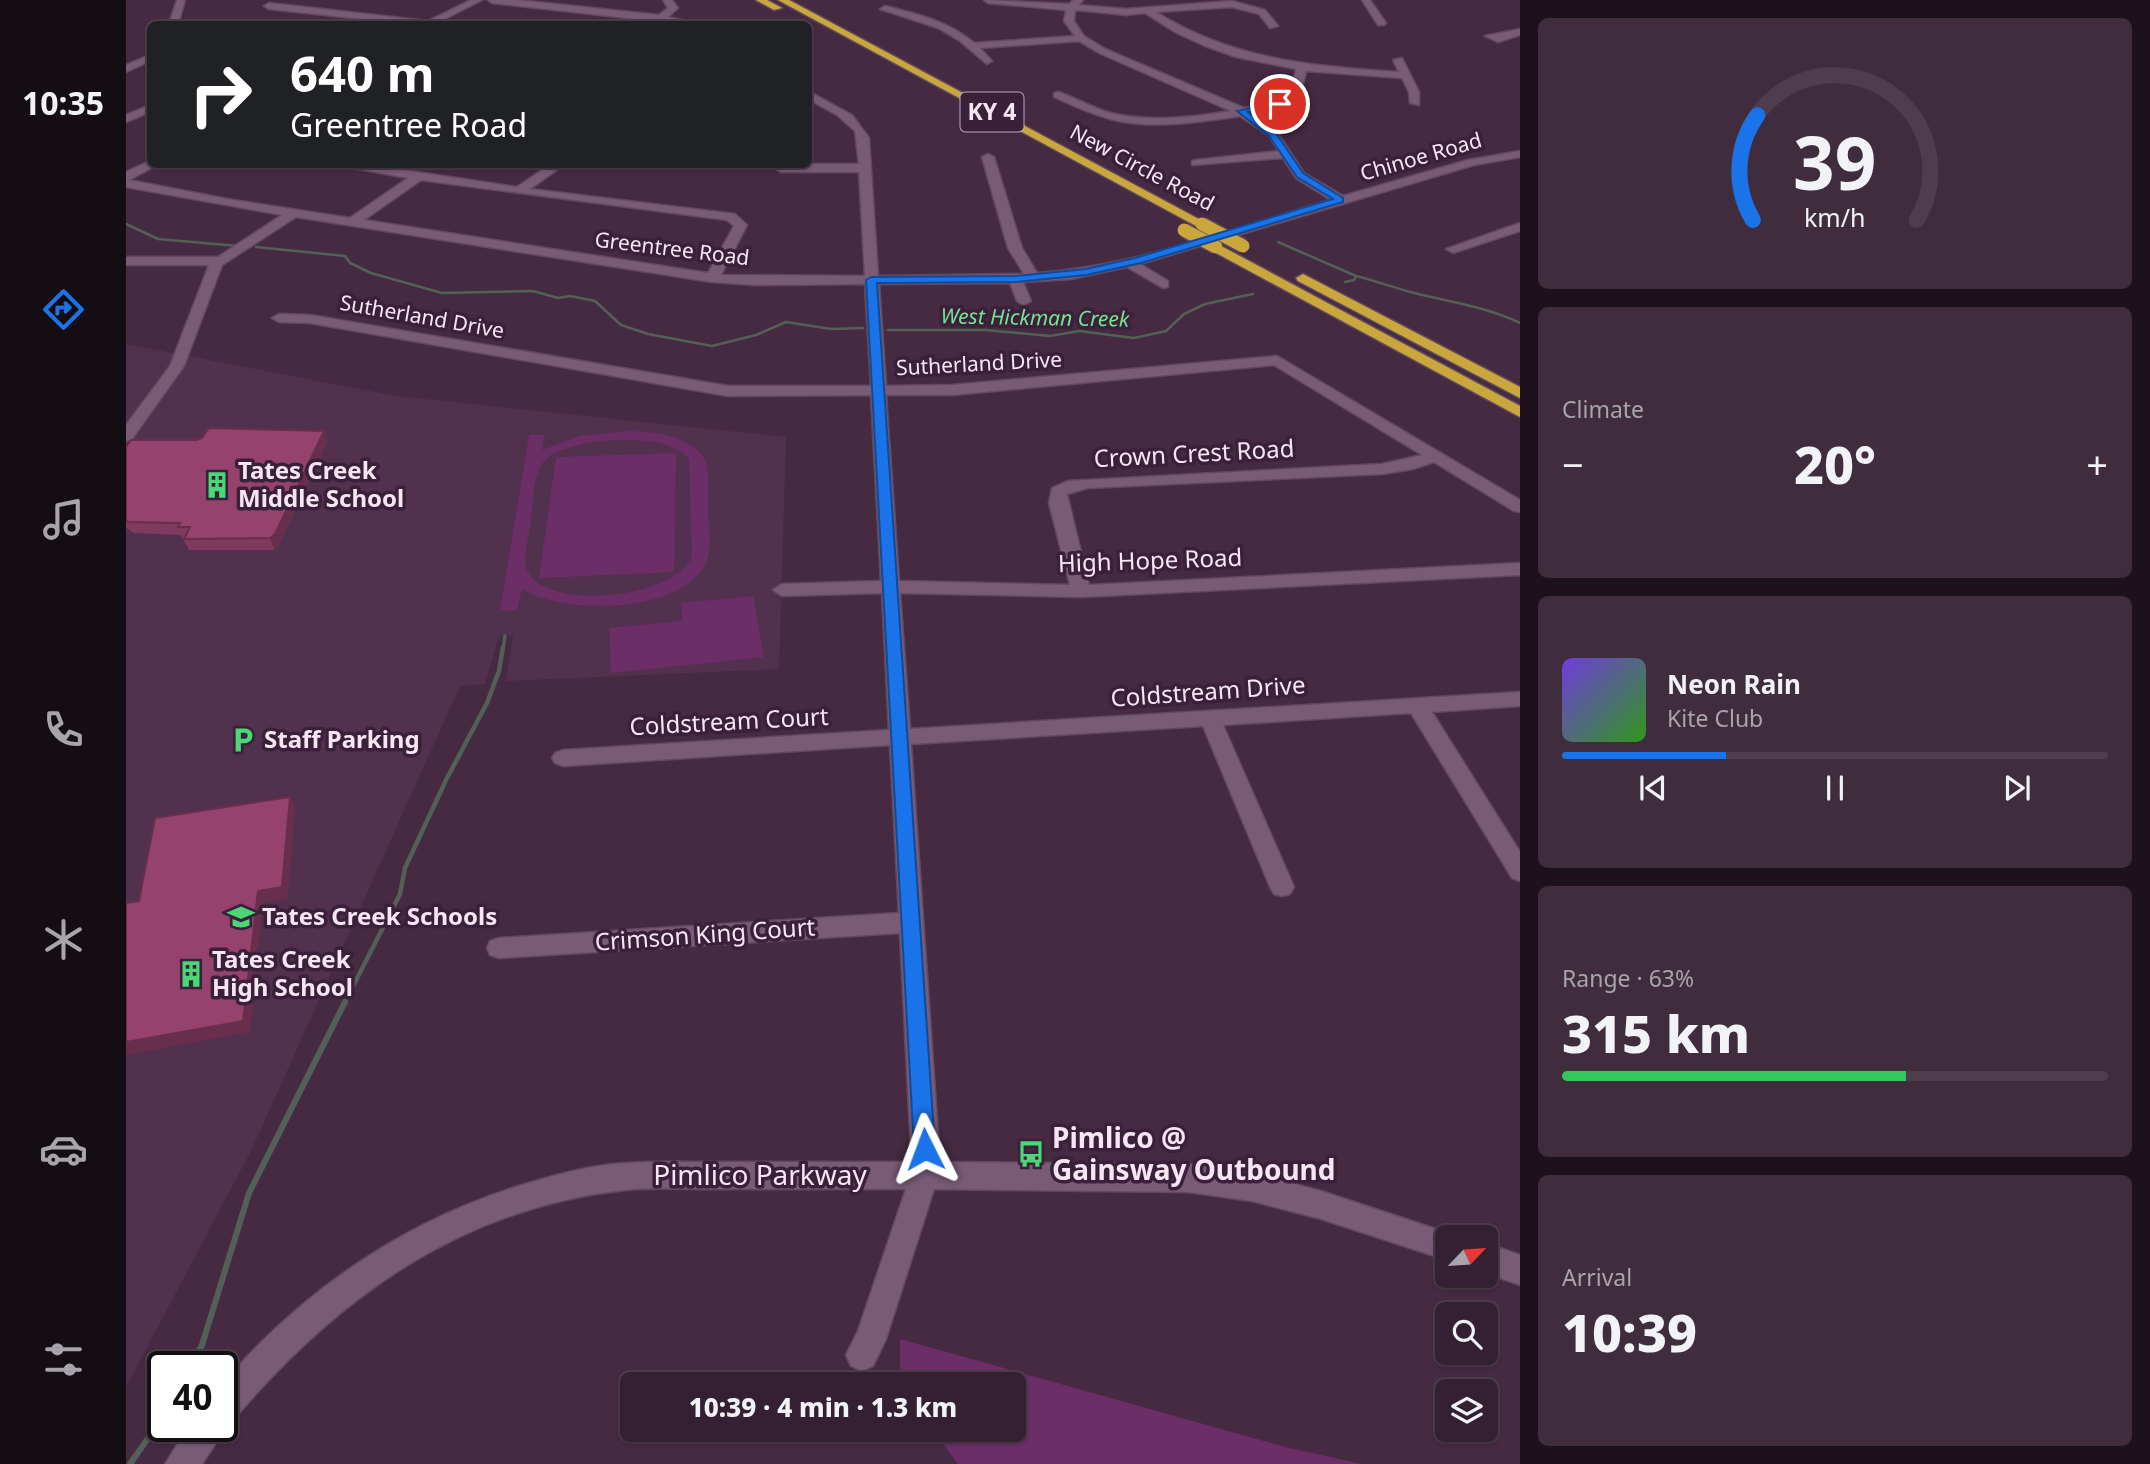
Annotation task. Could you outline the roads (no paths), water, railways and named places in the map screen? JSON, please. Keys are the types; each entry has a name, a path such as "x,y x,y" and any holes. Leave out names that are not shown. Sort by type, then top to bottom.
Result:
{"highway":[{"name":"New Circle Road","path":"761,0 779,4 812,21"},
{"name":"New Circle Road","path":"779,4 802,21"},
{"name":"New Circle Road","path":"812,21 1520,393"},
{"name":"New Circle Road","path":"812,27 1099,184"},
{"name":"New Circle Road","path":"1178,226 1520,412"}],"street":[{"path":"174,21 181,0"},
{"path":"303,10 314,0"},
{"path":"435,21 478,0"},
{"path":"492,0 678,21"},
{"path":"661,18 673,8 667,0"},
{"path":"988,0 1075,4 1149,12 1232,4 1262,12 1273,26"},
{"path":"1366,0 1381,23"},
{"path":"1075,4 1069,20 1081,38 1120,59 1241,111 1273,134 1300,175 1340,200"},
{"path":"269,6 402,21"},
{"path":"885,9 942,25 958,33 987,61"},
{"path":"1149,12 1175,30 1203,44 1233,53 1301,68 1406,75"},
{"path":"599,21 614,13"},
{"path":"1507,33 1520,32"},
{"path":"973,46 1081,38"},
{"path":"1398,60 1414,92 1415,103"},
{"path":"126,69 147,61"},
{"path":"1058,95 1100,113 1137,120 1166,121 1241,111 1292,100 1296,95 1301,68"},
{"path":"812,97 858,127 863,138 925,1149 919,1196 871,1339 862,1355"},
{"path":"126,119 147,109"},
{"path":"1196,163 1284,154"},
{"name":"Chinoe Road","path":"1213,238 1472,162 1520,154"},
{"path":"988,157 1015,248 1033,278"},
{"path":"126,177 147,166"},
{"path":"361,168 737,220 740,228 712,278"},
{"path":"519,191 554,168"},
{"path":"781,168 865,168"},
{"path":"352,223 418,177"},
{"name":"Greentree Road","path":"126,183 294,214 712,278 1015,279 1071,275 1129,263 1213,238"},
{"path":"126,261 217,261 228,258 294,214"},
{"path":"1452,249 1520,227"},
{"path":"126,436 177,366 217,261"},
{"path":"1129,263 1163,284"},
{"path":"1015,279 1024,300"},
{"name":"Sutherland Drive","path":"279,318 310,319 712,389 952,390 1276,360 1520,507"},
{"name":"Crown Crest Road","path":"1081,591 1058,503 1058,492 1063,487 1088,483 1382,469 1413,464 1434,456"},
{"name":"High Hope Road","path":"782,590 890,587 1081,591 1520,569"},
{"name":"Coldstream Drive","path":"899,738 1520,699"},
{"path":"1417,705 1520,872"},
{"path":"1210,718 1282,887"},
{"name":"Coldstream Court","path":"563,758 899,738"},
{"name":"Crimson King Court","path":"499,948 912,922"},
{"name":"Pimlico Parkway","path":"238,1391 302,1324 369,1271 461,1219 550,1188 626,1176 1099,1175 1224,1182 1321,1205 1435,1242"},
{"path":"1498,1262 1520,1269"},
{"path":"182,1464 198,1442"}],"waterway":[{"name":"West Hickman Creek","path":"126,224 158,239 238,246"},
{"path":"1278,242 1356,276"},
{"name":"West Hickman Creek","path":"256,247 345,256 350,263 371,273 442,293 533,291 558,298 570,296 595,301 621,325 648,334 712,346 756,335 786,322 831,329 863,328"},
{"name":"West Hickman Creek","path":"1345,282 1354,280 1356,276"},
{"name":"West Hickman Creek","path":"1356,276 1481,309 1520,323"},
{"name":"West Hickman Creek","path":"888,330 985,330 1050,336 1079,331 1134,338 1166,331 1184,314 1205,304 1253,294"},
{"path":"503,649 505,636"},
{"path":"344,1004 400,894 405,868 446,780 487,703 499,671 503,647"},
{"path":"199,1351 249,1193 345,1002"},
{"path":"130,1464 147,1440"}],"place":[{"name":"Tates Creek Middle School","path":"217,485"},
{"name":"Staff Parking","path":"243,740"},
{"name":"Tates Creek Schools","path":"241,917"},
{"name":"Tates Creek High School","path":"191,974"},
{"name":"Pimlico @ Gainsway Outbound","path":"1031,1154"}]}
